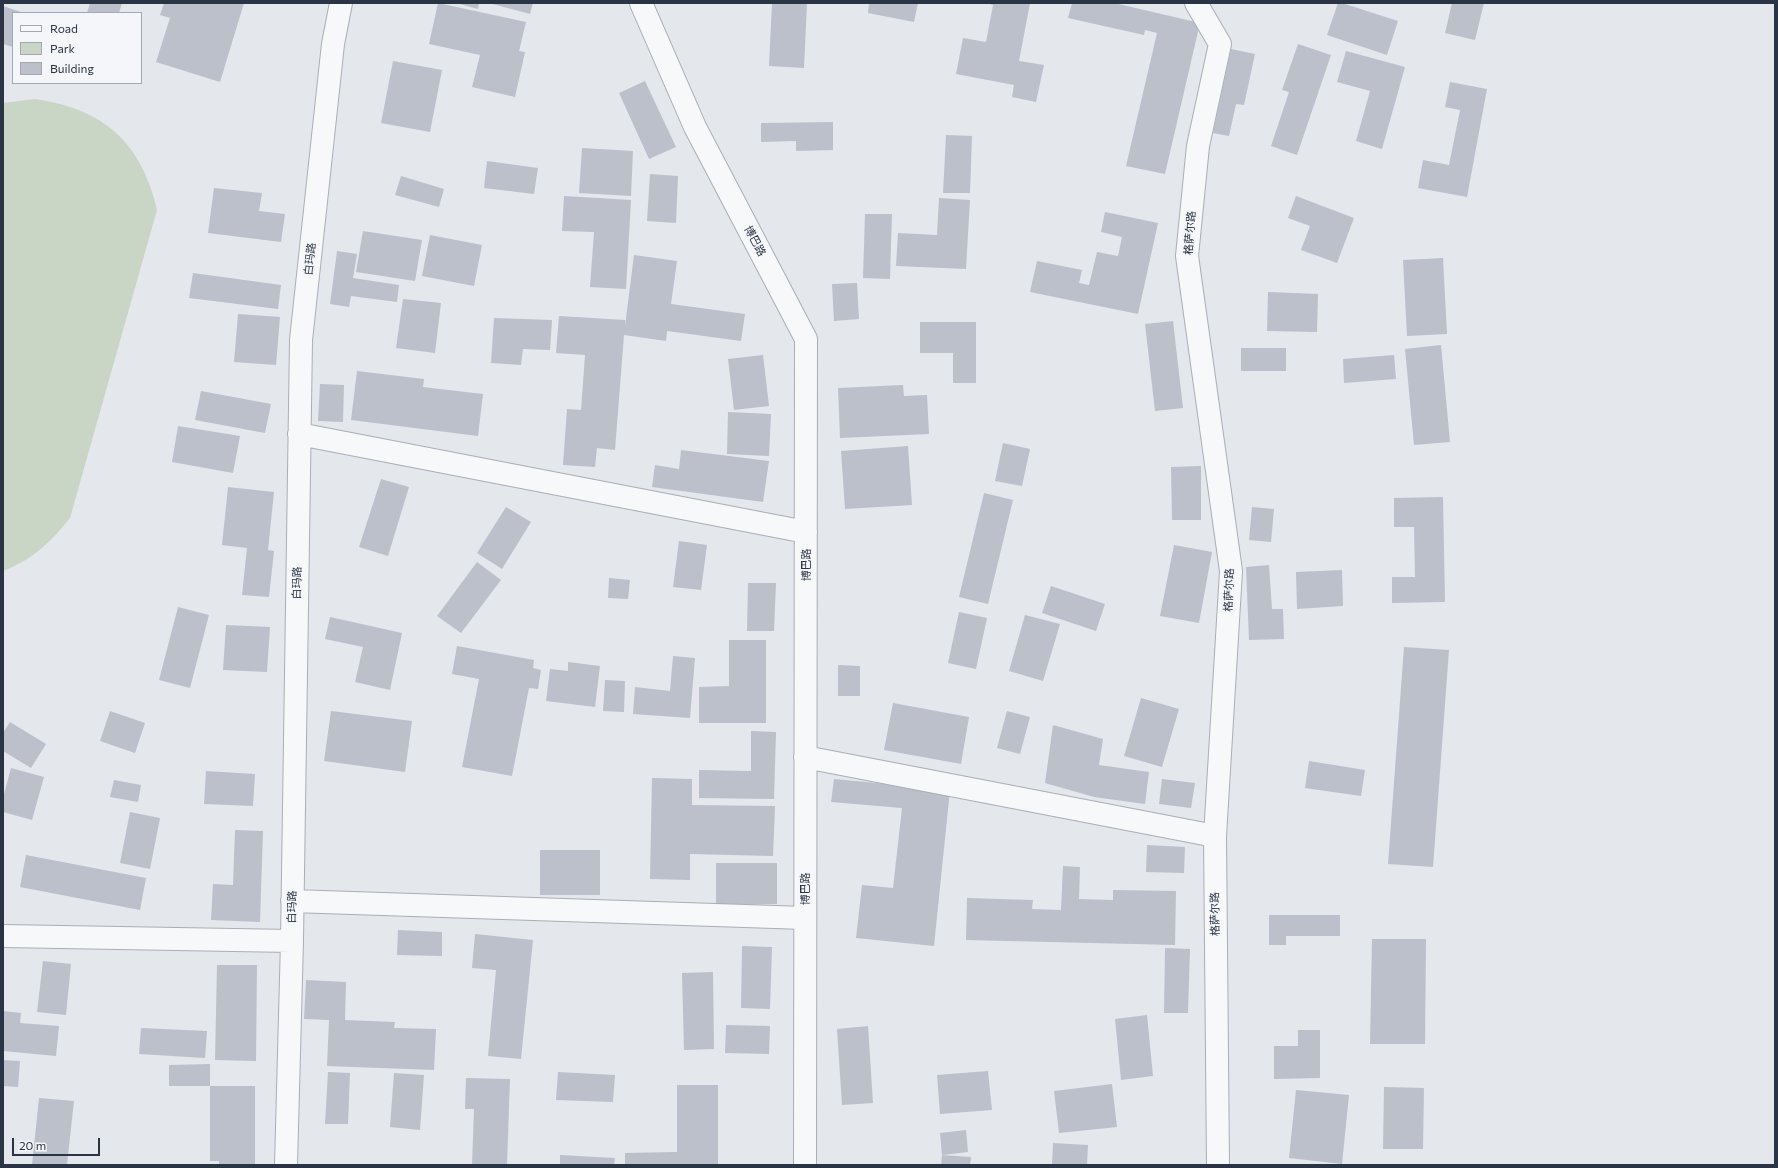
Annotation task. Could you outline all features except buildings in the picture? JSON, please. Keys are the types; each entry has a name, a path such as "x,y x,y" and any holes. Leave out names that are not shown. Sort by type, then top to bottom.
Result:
{"street":[{"name":"白玛路","path":"286,1165 292,942 301,340 333,44 342,3"},
{"name":"博巴路","path":"641,3 695,127 806,339 805,1165"},
{"name":"格萨尔路","path":"1196,3 1220,44 1198,146 1187,256 1231,571 1215,836 1218,1165"},
{"path":"299,434 806,532"},
{"path":"805,757 1215,836"},
{"path":"292,901 805,918"},
{"path":"3,936 292,942"}],"green space":[{"path":"35,99 59,104 81,111 100,121 116,133 130,148 141,165 150,186 157,210 70,518 48,543 32,556 3,571 3,103"}]}
